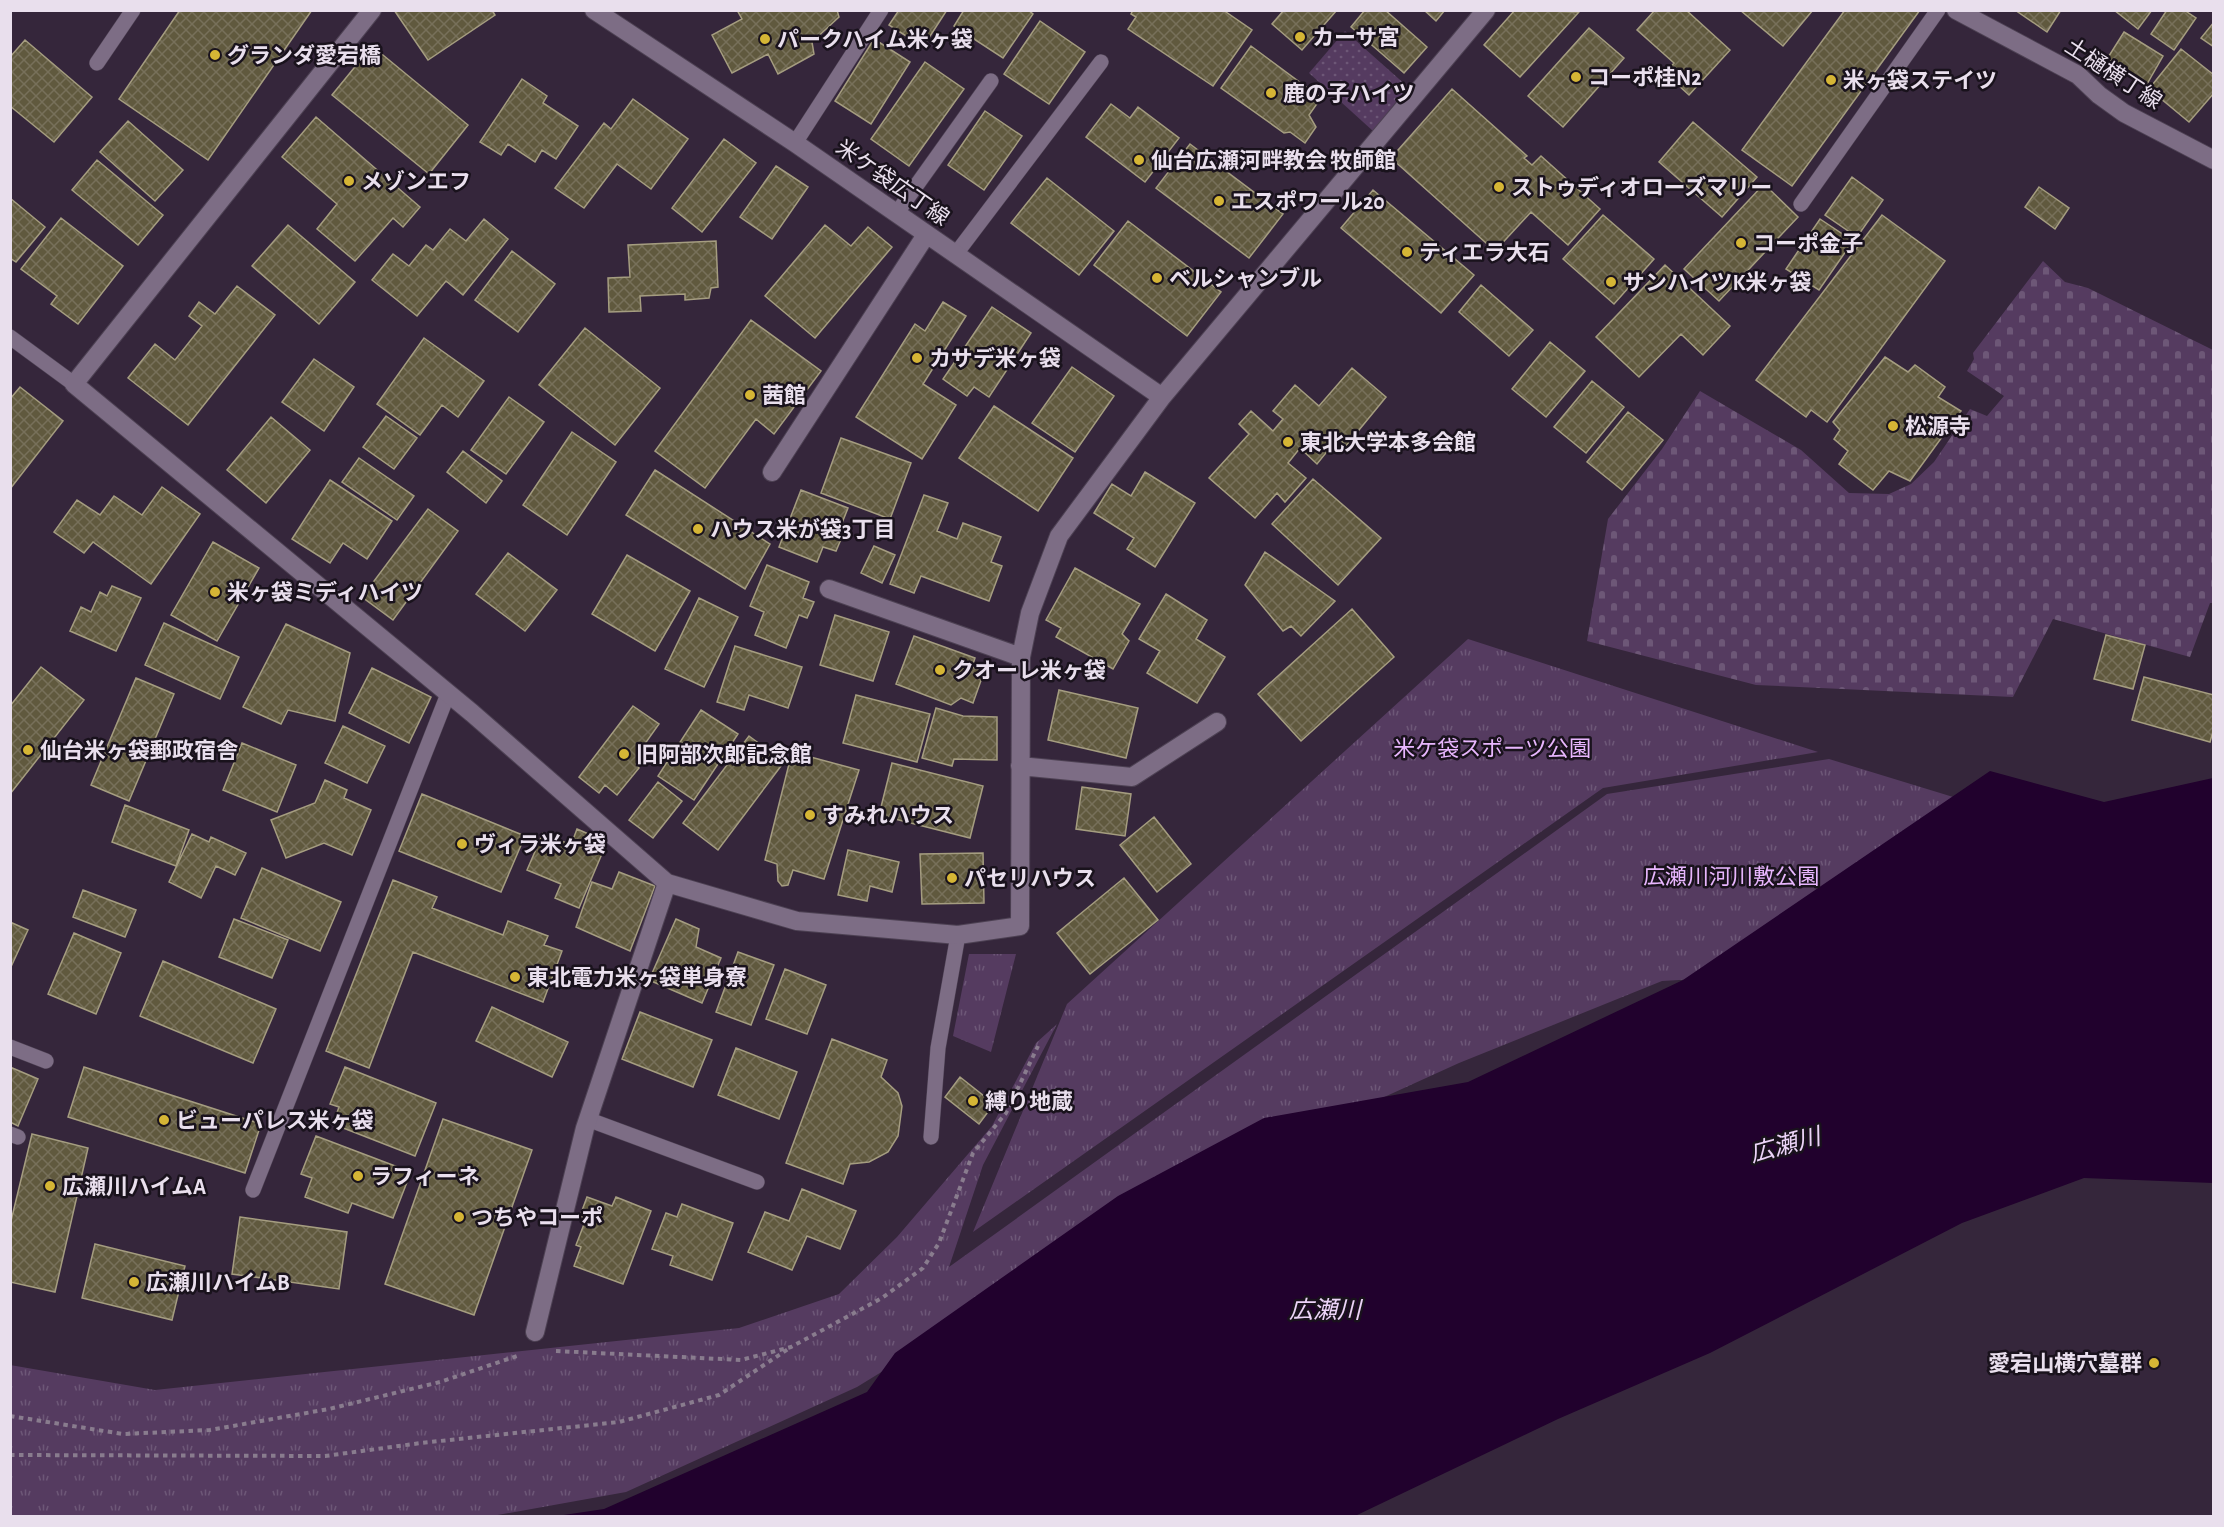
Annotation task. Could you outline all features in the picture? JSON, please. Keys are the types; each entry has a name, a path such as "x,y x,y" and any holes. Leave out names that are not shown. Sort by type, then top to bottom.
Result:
{"street":[{"path":"372,10 74,384 448,694 668,883 797,921 958,935 1020,926 1021,657 1030,613 1059,536 1162,397 1486,10"},
{"name":"米ケ袋広丁線","path":"594,10 795,143 1162,397"},
{"name":"土樋横丁線","path":"1956,10 2078,75 2099,95 2124,113 2214,160"},
{"path":"772,472 926,235"},
{"path":"829,589 1021,657"},
{"path":"1020,766 1132,777 1217,722"},
{"path":"535,1341 587,1119 668,883"}],"lane":[{"path":"97,63 134,10"},
{"path":"795,143 881,10"},
{"path":"1801,204 1938,10"},
{"path":"955,255 1101,62"},
{"path":"896,214 991,81"},
{"path":"10,337 74,384"},
{"path":"253,1190 448,694"},
{"path":"930,1137 938,1048 958,935"},
{"path":"10,1047 46,1061"},
{"path":"587,1119 757,1182"}],"path":[{"path":"10,1455 325,1456 421,1443 619,1422 719,1395 790,1347 882,1298 923,1268 939,1243 973,1153 1006,1113 1038,1046"},
{"path":"10,1416 123,1434 210,1430 329,1409 440,1382 535,1341 741,1360 790,1347"}],"green space":[{"path":"1345,31 1408,87 1373,131 1309,73"},
{"path":"2043,261 2065,282 2088,288 2213,350 2213,603 2210,603 2190,657 2053,619 2013,697 1756,685 1587,641 1608,519 1662,449 1700,391 1801,450 1849,493 1889,494 1911,484 1934,462 1970,409 1987,416 2004,396 1967,371 1974,359 1973,353"},
{"name":"米ケ袋スポーツ公園","path":"1468,639 1818,752 1603,788 973,1232 1067,1004"},
{"name":"広瀬川河川敷公園","path":"1829,759 2051,827 1763,975 1662,981 1459,1063 1171,1194 857,1387 626,1492 492,1516 11,1516 10,1365 155,1390 739,1328 839,1294 897,1237 992,1126 1036,1043 1057,1024 983,1165 949,1267 1607,794"},
{"path":"969,954 1016,954 991,1052 953,1036"}],"water":[{"name":"広瀬川","path":"1990,771 2104,802 2213,778 2213,1183 2084,1178 1962,1223 1710,1353 1558,1419 1355,1516 557,1516 604,1509 867,1392 895,1353 1118,1196 1264,1118 1468,1082 1683,980"}],"building":[{"name":"グランダ愛宕橋","path":"180,10 312,10 208,160 119,99"},
{"path":"394,10 492,10 495,15 428,60"},
{"name":"パークハイム米ヶ袋","path":"737,10 837,10 839,17 812,42 814,54 778,74 768,54 732,73 712,35 742,19"},
{"path":"899,10 947,10 923,47 889,25"},
{"path":"964,10 1028,10 1033,14 1003,58 954,26"},
{"path":"1133,10 1223,10 1252,30 1213,86 1128,29 1136,17 1131,14"},
{"name":"カーサ宮","path":"1284,10 1337,10 1302,50 1272,24"},
{"path":"1365,10 1385,10 1427,47 1404,73 1351,27"},
{"path":"1424,10 1445,10 1436,21"},
{"path":"1515,10 1579,12 1520,77 1484,45"},
{"path":"1655,10 1686,10 1730,50 1689,95 1665,73 1674,63 1637,30"},
{"path":"1740,10 1813,10 1783,46"},
{"name":"米ヶ袋ステイツ","path":"1845,10 1920,10 1792,186 1742,150"},
{"path":"2015,10 2061,10 2047,32"},
{"path":"2114,10 2152,10 2138,29"},
{"path":"2167,10 2184,10 2196,18 2174,50 2151,34"},
{"path":"1040,21 1085,52 1049,104 1004,74"},
{"path":"2214,22 2214,47 2201,38"},
{"name":"コーポ桂N2","path":"1589,28 1624,58 1563,127 1528,96"},
{"path":"2124,32 2163,56 2147,84 2107,59"},
{"path":"874,39 910,62 871,124 835,101"},
{"path":"25,40 92,97 54,142 10,106 10,57"},
{"path":"372,46 468,125 429,174 332,95"},
{"name":"鹿の子ハイツ","path":"1251,46 1321,98 1309,115 1316,127 1305,143 1290,132 1284,133 1221,88"},
{"path":"2181,49 2214,75 2214,93 2189,122 2149,89"},
{"path":"925,62 964,89 909,166 871,139"},
{"path":"522,79 547,96 543,103 578,126 556,159 542,150 535,162 508,144 501,155 480,142"},
{"name":"ストゥディオローズマリー","path":"1452,89 1527,156 1524,158 1532,165 1541,156 1600,209 1568,245 1531,212 1495,251 1391,158"},
{"path":"633,99 688,139 651,189 617,164 584,208 555,188 604,123 611,129"},
{"name":"仙台広瀬河畔教会 牧師館","path":"1111,104 1130,118 1138,107 1179,138 1145,182 1086,137"},
{"path":"985,111 1022,136 984,190 948,165"},
{"name":"メゾンエフ","path":"316,117 420,207 403,227 393,218 355,261 317,229 337,204 282,157"},
{"path":"128,121 183,170 155,201 100,152"},
{"path":"1693,122 1757,177 1722,217 1659,162"},
{"path":"724,139 756,163 702,232 672,208"},
{"name":"エスポワール20","path":"1190,144 1283,214 1249,258 1156,188"},
{"path":"97,160 163,215 138,245 72,190"},
{"path":"776,166 808,187 772,239 740,217"},
{"path":"1852,177 1883,200 1857,237 1825,215"},
{"path":"1047,178 1114,231 1079,275 1011,223"},
{"name":"コーポ金子","path":"1764,184 1798,217 1719,301 1684,269"},
{"path":"2039,187 2069,208 2055,229 2025,207"},
{"name":"ティエラ大石","path":"1373,190 1474,275 1441,313 1341,228"},
{"path":"10,198 45,227 16,262 10,258"},
{"name":"サンハイツK米ヶ袋","path":"1603,215 1654,259 1614,304 1563,259"},
{"path":"1882,215 1945,261 1827,422 1811,410 1806,417 1756,380"},
{"path":"61,218 123,266 78,324 51,304 57,296 21,269"},
{"path":"484,219 508,239 463,295 446,281 417,316 372,280 393,254 409,266 426,245 433,250 450,229 466,241"},
{"path":"1820,219 1853,241 1819,290 1786,269"},
{"name":"ベルシャンブル","path":"1128,221 1221,292 1187,336 1094,265"},
{"path":"288,225 355,282 319,324 252,266"},
{"path":"825,225 851,246 868,227 892,247 815,338 765,296"},
{"path":"716,241 718,287 711,288 709,298 685,300 685,294 640,296 641,311 609,312 608,278 630,277 628,245"},
{"path":"512,251 555,284 518,332 475,300"},
{"path":"1665,265 1730,326 1703,355 1681,334 1639,377 1596,337"},
{"path":"1481,285 1533,330 1509,356 1459,312"},
{"path":"237,286 275,315 188,425 128,378 155,344 175,360 202,326 189,316 199,302 215,314"},
{"name":"カサデ米ヶ袋","path":"943,302 966,316 923,384 956,405 922,459 856,417 915,324 925,331"},
{"path":"992,307 1031,333 989,397 974,387 967,396 943,379"},
{"name":"茜館","path":"751,320 821,371 774,434 756,419 705,488 655,451"},
{"path":"585,328 660,388 615,445 539,385"},
{"path":"424,338 484,381 458,417 442,405 420,435 377,404"},
{"path":"1550,342 1585,371 1546,417 1512,389"},
{"name":"松源寺","path":"1885,357 1908,372 1915,365 1945,387 1938,397 1961,411 1910,481 1889,471 1873,490 1839,464 1848,451 1834,439 1840,430 1833,422"},
{"path":"314,359 354,387 324,431 282,402"},
{"path":"1072,367 1114,396 1075,452 1032,423"},
{"name":"東北大学本多会館","path":"1352,368 1386,397 1346,446 1338,438 1317,464 1300,448 1288,463 1306,478 1285,502 1277,493 1255,518 1209,478 1249,434 1239,424 1251,411 1273,431 1283,419 1273,411 1295,385 1319,406"},
{"path":"1592,381 1624,407 1586,453 1554,427"},
{"path":"20,387 63,421 10,489 10,399"},
{"path":"509,397 544,422 506,474 471,450"},
{"path":"994,406 1073,458 1038,511 959,458"},
{"path":"1628,412 1663,440 1622,490 1587,462"},
{"path":"386,416 417,438 394,469 363,447"},
{"path":"271,417 310,450 266,503 227,470"},
{"path":"572,432 616,462 567,535 523,505"},
{"path":"841,438 911,463 890,519 821,493"},
{"path":"463,451 502,481 486,503 447,472"},
{"path":"359,458 414,496 397,520 342,482"},
{"name":"ハウス米が袋3丁目","path":"655,470 770,544 745,589 626,515"},
{"path":"1145,472 1195,503 1155,567 1127,549 1134,538 1094,513 1112,484 1131,496"},
{"path":"1313,479 1381,538 1338,585 1272,524"},
{"path":"330,480 392,521 367,559 343,543 330,563 292,539"},
{"path":"162,487 200,514 151,584 93,542 84,553 54,532 77,500 100,515 114,496 142,515"},
{"path":"801,490 848,508 842,523 847,525 836,551 823,547 817,562 779,547"},
{"path":"924,495 948,503 937,531 957,539 963,523 1001,537 991,562 1002,566 989,601 921,576 914,593 890,584"},
{"path":"428,509 458,531 393,620 362,597"},
{"name":"米ヶ袋ミディハイツ","path":"213,542 259,568 217,641 171,615"},
{"path":"874,546 895,555 882,583 861,573"},
{"path":"1265,552 1335,601 1301,636 1291,626 1283,631 1245,585"},
{"path":"508,553 557,590 525,631 476,594"},
{"path":"627,555 690,591 655,651 592,614"},
{"path":"767,565 809,582 803,598 814,602 807,618 799,615 786,648 755,635 764,612 750,606"},
{"path":"1075,568 1140,604 1122,634 1129,641 1113,669 1056,637 1061,628 1046,620"},
{"path":"112,586 141,598 116,651 70,631 81,607 91,612 100,592 107,596"},
{"path":"1166,594 1207,620 1196,639 1225,657 1197,703 1147,673 1160,651 1139,639"},
{"path":"699,598 738,617 704,687 665,669"},
{"path":"1352,609 1394,657 1301,741 1258,694"},
{"path":"835,615 889,632 873,681 820,665"},
{"path":"164,623 239,657 220,699 145,665"},
{"path":"286,624 350,653 335,721 288,710 281,724 243,707"},
{"path":"2106,635 2145,645 2133,689 2094,679"},
{"name":"クオーレ米ヶ袋","path":"914,636 975,658 972,667 984,672 973,703 961,698 951,705 896,684"},
{"path":"735,646 802,667 788,708 749,695 744,710 717,702"},
{"name":"仙台米ヶ袋郵政宿舎","path":"41,667 84,700 10,794 10,706"},
{"path":"372,668 431,697 409,743 349,713"},
{"path":"2144,677 2214,695 2214,728 2210,742 2132,720"},
{"path":"136,678 174,694 129,801 91,785"},
{"path":"1059,690 1138,708 1126,758 1048,740"},
{"path":"856,695 930,714 917,762 843,743"},
{"name":"旧阿部次郎記念館","path":"633,706 659,724 644,745 648,748 636,764 639,768 617,795 605,785 599,793 579,777"},
{"path":"936,708 963,716 997,717 997,760 954,759 952,766 922,758"},
{"path":"701,710 738,734 694,800 658,776"},
{"path":"343,726 385,746 367,783 325,763"},
{"path":"749,736 784,762 718,850 683,823"},
{"path":"242,743 296,765 277,812 223,790"},
{"name":"すみれハウス","path":"792,752 859,770 824,879 793,870 788,885 782,886 778,881 777,864 765,860"},
{"path":"892,763 983,786 970,838 879,815"},
{"path":"325,780 347,790 344,798 371,810 352,855 324,843 286,858 271,820 315,803"},
{"path":"658,782 682,801 653,838 629,820"},
{"path":"1082,787 1131,794 1125,836 1076,829"},
{"name":"ヴィラ米ヶ袋","path":"422,794 525,836 501,892 399,851"},
{"path":"125,805 189,830 176,866 112,842"},
{"path":"1154,817 1191,864 1157,892 1120,845"},
{"path":"577,829 607,842 579,908 555,898 561,884 527,870 543,833 571,845"},
{"path":"192,834 209,842 211,837 246,853 235,875 216,866 201,898 169,882"},
{"path":"848,850 899,862 892,892 870,886 867,901 838,895"},
{"name":"パセリハウス","path":"983,853 984,903 922,904 920,854"},
{"path":"262,868 341,902 320,951 241,918"},
{"path":"619,872 655,886 630,951 576,927 592,882 612,889"},
{"path":"1124,878 1158,920 1090,974 1057,933"},
{"name":"東北電力米ヶ袋単身寮","path":"393,880 437,897 432,908 503,935 508,921 548,936 544,945 562,951 543,1002 413,952 369,1068 326,1051"},
{"path":"83,890 136,910 125,937 73,917"},
{"path":"234,919 288,940 272,978 219,957"},
{"path":"676,919 699,929 696,947 721,958 702,1003 649,980"},
{"path":"10,922 28,930 10,969"},
{"path":"74,933 121,953 96,1014 48,994"},
{"path":"738,952 774,965 751,1025 716,1012"},
{"path":"163,961 276,1009 253,1063 140,1016"},
{"path":"785,969 826,985 807,1034 766,1019"},
{"path":"492,1007 568,1042 552,1077 476,1041"},
{"path":"640,1012 712,1040 693,1087 622,1059"},
{"path":"832,1039 887,1060 881,1077 898,1093 902,1106 898,1136 888,1152 869,1162 850,1164 843,1184 786,1163"},
{"path":"736,1048 797,1072 779,1119 718,1095"},
{"path":"10,1067 38,1079 18,1126 10,1122"},
{"name":"ビューパレス米ヶ袋","path":"84,1067 261,1124 245,1173 68,1117"},
{"path":"345,1067 436,1103 415,1156 333,1124 339,1107 330,1104"},
{"path":"960,1077 994,1104 979,1124 945,1097"},
{"name":"つちやコーポ","path":"443,1119 532,1150 474,1315 385,1284"},
{"name":"広瀬川ハイムA","path":"32,1134 88,1148 55,1292 10,1282 10,1225"},
{"name":"ラフィーネ","path":"316,1136 411,1172 393,1218 352,1203 348,1213 305,1197 312,1178 301,1174"},
{"path":"802,1189 856,1211 840,1249 807,1236 792,1270 748,1252 765,1212 789,1221"},
{"path":"587,1197 612,1206 616,1197 651,1211 623,1284 574,1266 581,1247 576,1245 586,1219 580,1216"},
{"path":"682,1204 733,1223 712,1280 670,1265 673,1256 652,1249 666,1213 677,1217"},
{"path":"240,1217 347,1232 339,1289 232,1274"},
{"name":"広瀬川ハイムB","path":"95,1244 185,1266 172,1320 82,1298"}],"place":[{"name":"カーサ宮","path":"1300,37"},
{"name":"パークハイム米ヶ袋","path":"765,39"},
{"name":"グランダ愛宕橋","path":"215,55"},
{"name":"コーポ桂N2","path":"1576,77"},
{"name":"米ヶ袋ステイツ","path":"1831,80"},
{"name":"鹿の子ハイツ","path":"1271,93"},
{"name":"仙台広瀬河畔教会 牧師館","path":"1139,160"},
{"name":"メゾンエフ","path":"349,181"},
{"name":"ストゥディオローズマリー","path":"1499,187"},
{"name":"エスポワール20","path":"1219,201"},
{"name":"コーポ金子","path":"1741,243"},
{"name":"ティエラ大石","path":"1407,252"},
{"name":"ベルシャンブル","path":"1157,278"},
{"name":"サンハイツK米ヶ袋","path":"1611,282"},
{"name":"カサデ米ヶ袋","path":"917,358"},
{"name":"茜館","path":"750,395"},
{"name":"松源寺","path":"1893,426"},
{"name":"東北大学本多会館","path":"1288,442"},
{"name":"ハウス米が袋3丁目","path":"698,529"},
{"name":"米ヶ袋ミディハイツ","path":"215,592"},
{"name":"クオーレ米ヶ袋","path":"940,670"},
{"name":"仙台米ヶ袋郵政宿舎","path":"28,750"},
{"name":"旧阿部次郎記念館","path":"624,754"},
{"name":"すみれハウス","path":"810,815"},
{"name":"ヴィラ米ヶ袋","path":"462,844"},
{"name":"パセリハウス","path":"952,878"},
{"name":"東北電力米ヶ袋単身寮","path":"515,977"},
{"name":"縛り地蔵","path":"973,1101"},
{"name":"ビューパレス米ヶ袋","path":"164,1120"},
{"name":"ラフィーネ","path":"358,1176"},
{"name":"広瀬川ハイムA","path":"50,1186"},
{"name":"つちやコーポ","path":"459,1217"},
{"name":"広瀬川ハイムB","path":"134,1282"},
{"name":"愛宕山横穴墓群","path":"2154,1363"}]}
